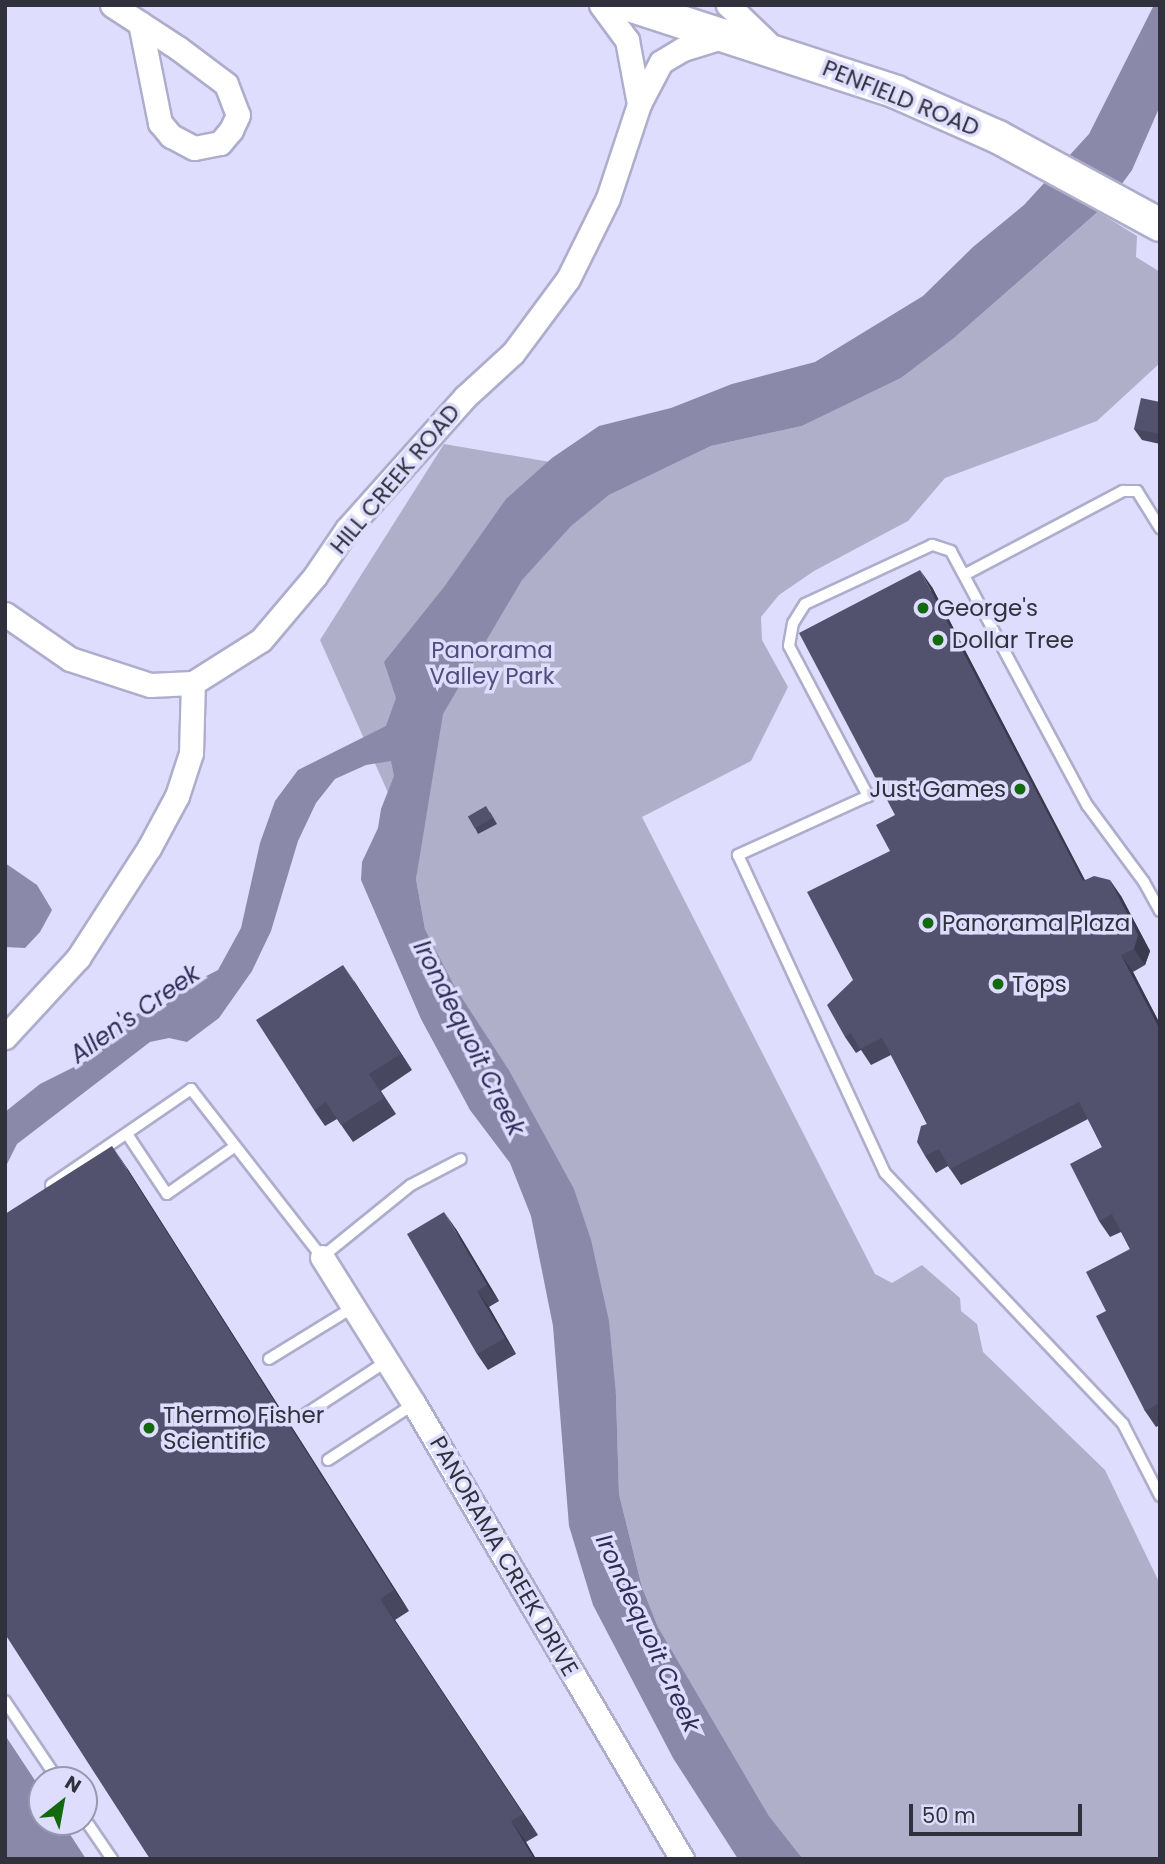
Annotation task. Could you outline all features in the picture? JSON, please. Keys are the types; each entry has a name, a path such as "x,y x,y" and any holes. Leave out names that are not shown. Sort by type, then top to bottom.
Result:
{"main road":[{"name":"PENFIELD ROAD","path":"629,5 728,20 778,52 896,92 998,137 1150,219"}],"street":[{"path":"112,5 140,23 226,84 238,115 232,130 220,143 194,148 171,136 160,123 140,23"},
{"name":"HILL CREEK ROAD","path":"601,5 627,40 639,104"},
{"name":"HILL CREEK ROAD","path":"5,614 70,659 150,685 192,683 261,640 315,576 346,529 464,397 513,353 568,279 603,209 639,104 661,62 728,20"},
{"path":"5,1037 78,958 149,848 177,796 191,753 192,683"},
{"name":"PANORAMA CREEK DRIVE","path":"322,1257 414,1404 682,1859"}],"lane":[{"path":"966,575 1123,491 1137,491 1160,528"},
{"path":"1160,911 1144,882 1087,805 951,551 932,545 805,604 793,623 789,646 868,796 738,855 885,1172 1123,1424 1160,1496"},
{"path":"39,1193 128,1135 191,1089 322,1257 411,1185 461,1159"},
{"path":"128,1135 167,1194 234,1147"},
{"path":"269,1359 352,1308"},
{"path":"303,1416 387,1361"},
{"path":"328,1460 414,1404"},
{"path":"5,1701 49,1766"},
{"path":"96,1836 112,1859"}],"green space":[{"name":"Panorama Valley Park","path":"1098,212 1137,236 1136,257 1160,272 1160,363 1097,421 945,478 908,521 814,571 779,595 761,617 762,640 788,687 751,761 642,817 875,1274 892,1283 922,1265 960,1298 961,1311 977,1324 983,1352 1105,1470 1160,1584 1160,1859 803,1859 769,1816 658,1627 642,1587 619,1494 616,1395 531,1111 509,1070 455,987 425,929 416,879 418,860 320,640 444,444 562,464 585,514 609,495 711,446 802,426 901,378 954,338"}],"water":[{"name":"Irondequoit Creek","path":"1154,5 1160,5 1160,106 1132,170 1108,203 954,338 901,378 802,426 711,446 609,495 571,526 522,580 443,714 416,879 425,929 455,987 509,1070 574,1189 591,1240 609,1321 616,1395 619,1494 642,1587 658,1627 769,1816 803,1859 738,1859 673,1758 593,1605 569,1526 553,1326 531,1216 510,1163 470,1110 421,1019 361,880 362,862 378,828 381,809 394,776 391,761 366,765 335,779 316,803 298,841 271,931 252,971 219,1018 187,1042 169,1038 150,1042 17,1144 5,1168 5,1112 40,1084 88,1060 125,1019 143,1011 156,1013 187,986 218,970 241,928 260,843 275,801 298,770 386,726 396,698 384,662 444,587 506,499 552,458 599,426 671,408 732,384 815,362 923,296 973,247 1024,205 1089,134"},
{"path":"5,863 37,885 52,910 40,932 25,948 5,947"},
{"path":"5,1735 28,1770 28,1836 71,1836 86,1859 5,1859"}],"building":[{"path":"1141,398 1160,402 1160,434 1134,429"},
{"path":"920,570 1083,881 1094,876 1110,880 1138,935 1134,949 1121,955 1160,1030 1160,1403 1145,1411 1096,1316 1106,1311 1086,1272 1130,1249 1112,1214 1099,1221 1070,1164 1102,1147 1079,1102 950,1169 939,1149 925,1156 917,1142 921,1126 927,1124 882,1038 860,1049 851,1033 845,1037 827,1005 853,980 807,892 890,851 876,825 895,815 799,633"},
{"path":"486,806 493,818 475,829 468,816"},
{"path":"343,965 401,1054 369,1074 384,1098 341,1125 326,1102 314,1110 256,1020"},
{"name":"Thermo Fisher Scientific","path":"112,1146 394,1590 380,1599 523,1814 511,1821 534,1859 150,1859 98,1778 98,1766 90,1766 5,1634 5,1214"},
{"path":"444,1212 487,1285 477,1291 505,1338 477,1354 407,1234"}],"place":[{"name":"George's","path":"923,608"},
{"name":"Dollar Tree","path":"938,640"},
{"name":"Just Games","path":"1020,789"},
{"name":"Panorama Plaza","path":"928,923"},
{"name":"Tops","path":"998,984"},
{"name":"Thermo Fisher Scientific","path":"149,1428"}],"water label":[{"name":"Allen's Creek","path":"135,1014"}]}
